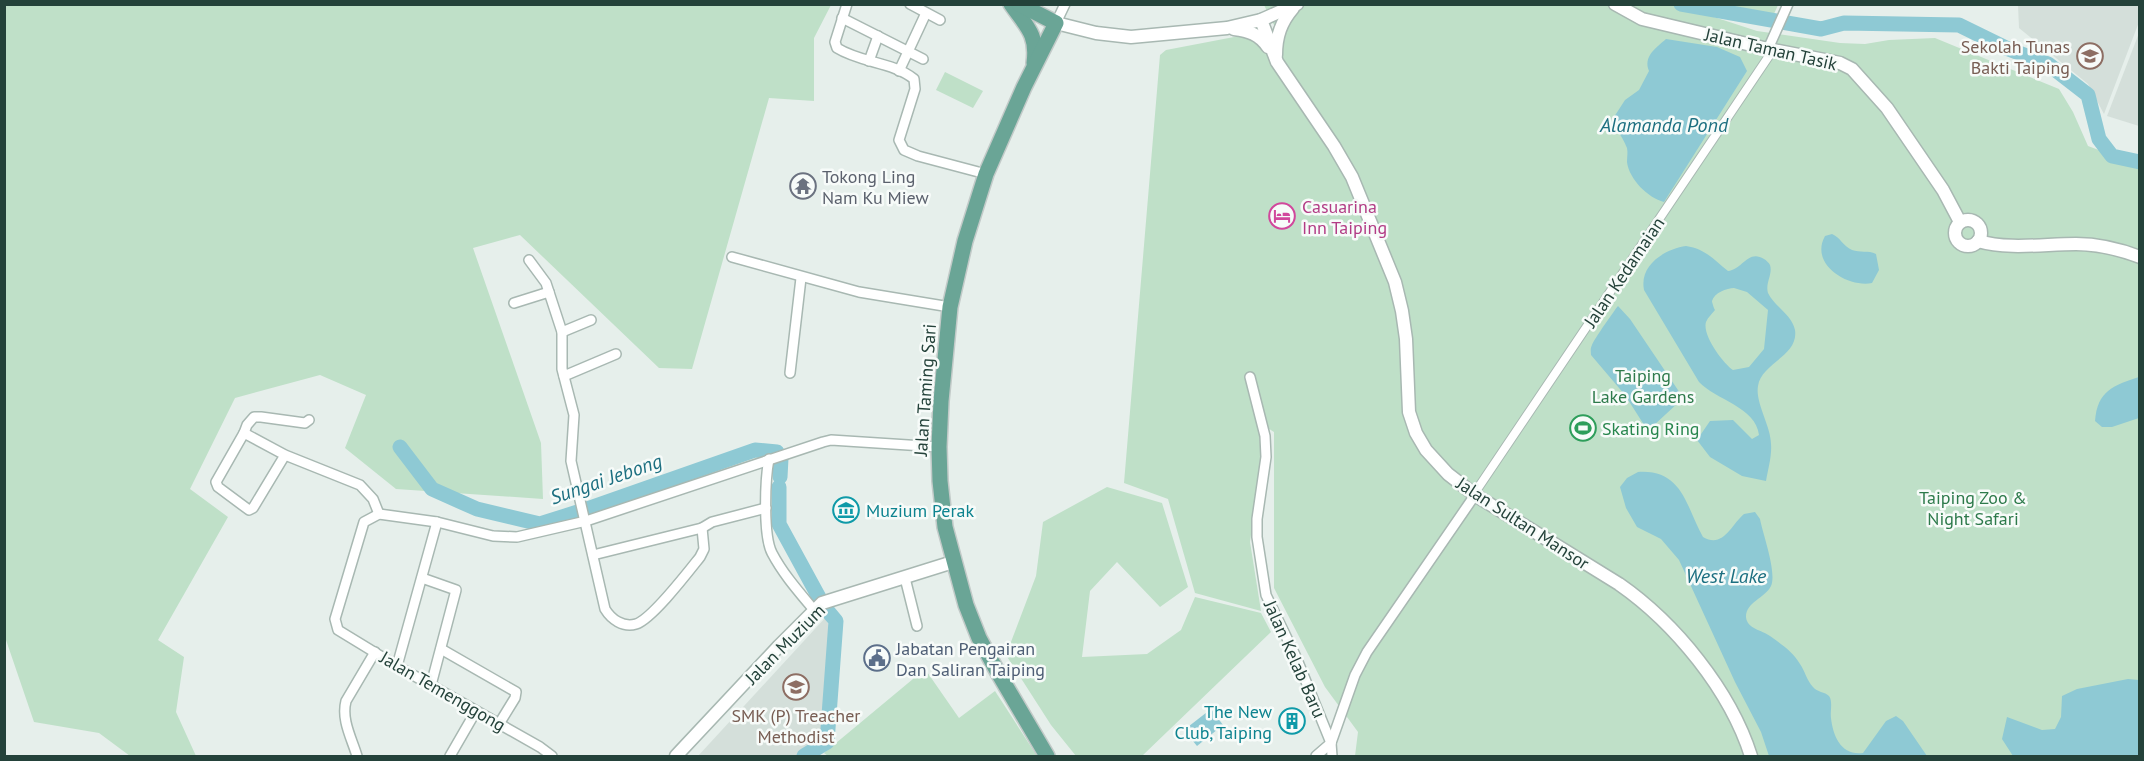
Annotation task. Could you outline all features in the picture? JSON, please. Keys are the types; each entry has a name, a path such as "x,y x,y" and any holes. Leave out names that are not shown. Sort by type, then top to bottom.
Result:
{"main road":[{"path":"1011,4 1031,34 1036,48 1033,69"},
{"path":"1019,4 1056,23"},
{"name":"Jalan Taming Sari","path":"1047,756 980,638 966,605 953,562 942,506 939,447 950,307 965,241 986,174 1056,23"}],"street":[{"path":"847,4 835,42 837,48 899,70 914,79 915,88 899,140 904,150 918,156 986,174"},
{"path":"910,4 940,20"},
{"path":"1065,4 1056,23 1096,33 1131,37 1227,28 1261,20 1296,5"},
{"name":"Jalan Taman Tasik","path":"1615,4 1642,19 1770,50 1840,63 1852,69 1887,108 1943,190 1960,222"},
{"path":"1275,58 1279,29 1285,17 1296,5"},
{"path":"1770,50 1787,6"},
{"path":"899,70 926,13"},
{"path":"842,18 922,59"},
{"path":"1261,20 1275,58"},
{"path":"1227,28 1253,32 1262,39 1275,58"},
{"path":"869,61 878,36"},
{"name":"Jalan Kedamaian","path":"1331,743 1354,675 1367,652 1770,50"},
{"name":"Jalan Sultan Mansor","path":"1275,58 1335,146 1352,177 1395,282 1406,339 1409,412 1416,433 1426,450 1474,494 1619,584 1671,627 1695,656 1720,693 1742,733 1750,756"},
{"name":"Jalan Taman Tasik","path":"1978,241 1980,229 1976,222 1968,220 1960,222 1955,229 1958,241 1968,246 1978,241 1992,245 2099,245 2139,256"},
{"path":"732,257 801,278 859,292 950,307"},
{"path":"530,260 546,283 562,332 562,369 574,415 571,461 608,615 618,622 636,624 652,611 700,557 705,540 702,528"},
{"path":"790,373 801,278"},
{"path":"514,303 549,292"},
{"path":"562,332 591,320"},
{"path":"564,376 616,354"},
{"name":"Jalan Kelab Baru","path":"1250,377 1265,436 1266,457 1257,519 1257,537 1266,595 1296,657 1331,743"},
{"path":"285,454 257,504 249,510 221,490 216,482 247,425 254,417 305,423 309,420"},
{"path":"244,433 285,454 360,485 373,499 375,515 437,522 493,536 517,537 585,521 831,440 939,447"},
{"path":"769,459 766,508 770,551 793,586 814,610"},
{"path":"593,555 702,528 712,522 766,508"},
{"name":"Jalan Temenggong","path":"375,515 364,522 335,620 338,630 540,747 551,756"},
{"path":"397,666 437,522"},
{"name":"Jalan Muzium","path":"676,756 814,610 829,600 953,562"},
{"path":"422,578 456,590 431,685"},
{"path":"905,578 917,626"},
{"path":"441,649 516,692 515,698 499,724"},
{"path":"357,756 344,709 346,701 375,652"},
{"path":"450,756 476,711"},
{"path":"1316,756 1331,743"},
{"path":"1331,743 1332,756"}],"shaded area":[{"name":"Sekolah Tunas Bakti Taiping","path":"2018,5 2139,5 2139,22 2104,114 2088,84 2019,28"},
{"path":"2139,33 2140,126 2107,116"},
{"name":"SMK (P) Treacher Methodist","path":"825,618 833,633 827,742 804,756 698,756"}],"green space":[{"name":"Taiping Lake Gardens","path":"1674,4 1757,31 1840,43 1865,44 1889,40 1935,38 2059,89 2073,112 2088,146 2139,165 2139,756 1355,756 1358,732 1325,687 1274,588 1274,432 1257,421 1262,456 1250,542 1261,611 1195,593 1168,499 1124,483 1160,55 1166,50 1276,29 1264,5"},
{"path":"4,5 831,5 814,38 814,101 769,98 692,369 659,368 520,235 473,248 541,443 543,499 396,489 345,448 366,395 320,375 235,398 190,489 228,517 158,640 184,657 176,712 196,756 130,756 99,733 34,722 5,637"},
{"path":"1727,5 1778,5 1774,14"},
{"path":"945,72 983,91 973,108 936,90"},
{"path":"1107,487 1162,503 1188,587 1160,607 1117,562 1090,591 1082,657 1147,654 1181,630 1195,597 1261,613 1271,632 1142,756 1076,756 1051,725 1006,655 1036,576 1043,522"},
{"path":"925,669 959,718 995,691 1037,756 828,756 824,753"}],"water":[{"name":"Alamanda Pond","path":"1666,39 1717,47 1740,57 1747,71 1664,202 1646,192 1631,175 1627,162 1627,148 1614,117 1625,100 1639,90 1649,71 1649,57"},
{"path":"1832,234 1852,250 1876,254 1879,270 1872,283 1863,284 1843,278 1827,265 1822,256 1821,247 1825,236"},
{"path":"1686,246 1699,250 1728,271 1749,258 1765,259 1771,268 1767,286 1768,293 1787,315 1795,330 1795,339 1791,346 1766,371 1758,386 1759,400 1771,444 1766,481 1742,476 1710,457 1697,440 1710,421 1733,420 1752,439 1759,435 1751,417 1699,382 1644,290 1646,273 1650,266 1662,255","holes":["1734,288 1747,292 1768,310 1764,349 1749,367 1733,370 1710,341 1706,322 1715,310 1712,301 1718,293"]},
{"path":"1618,306 1630,319 1682,396 1680,401 1652,427 1646,428 1625,395 1591,355 1593,342"},
{"path":"2139,377 2139,418 2112,427 2102,427 2095,421 2099,403 2108,391"},
{"name":"West Lake","path":"1638,472 1653,473 1674,483 1687,502 1703,537 1710,540 1721,538 1744,514 1755,512 1760,519 1769,553 1772,580 1768,590 1749,608 1746,617 1749,624 1786,648 1802,667 1813,687 1829,696 1834,732 1844,748 1863,753 1886,721 1896,716 1903,721 1927,756 1769,756 1761,732 1735,682 1679,560 1661,539 1637,527 1626,508 1620,487 1627,478"},
{"path":"2128,679 2139,680 2139,756 2013,756 2002,739 2007,717 2042,730 2055,729 2061,717 2062,696 2077,689"},
{"path":"1211,709 1223,725 1197,746 1184,730"}],"waterway":[{"path":"1681,4 1821,29 1844,23 1959,25 2006,48 2048,64 2088,95 2099,139 2112,156 2140,162"},
{"name":"Sungai Jebong","path":"400,447 432,489 477,509 540,524 755,450 777,452"},
{"name":"Sungai Jebong","path":"780,477 781,458"},
{"name":"Sungai Jebong","path":"779,487 779,524 821,601"},
{"name":"Sungai Jebong","path":"804,756 827,742 836,621 826,609"}],"place":[{"name":"Sekolah Tunas Bakti Taiping","path":"2090,56"},
{"name":"Tokong Ling Nam Ku Miew","path":"803,186"},
{"name":"Casuarina Inn Taiping","path":"1282,216"},
{"name":"Skating Ring","path":"1583,428"},
{"name":"Muzium Perak","path":"846,510"},
{"name":"Jabatan Pengairan Dan Saliran Taiping","path":"877,658"},
{"name":"SMK (P) Treacher Methodist","path":"796,687"},
{"name":"The New Club, Taiping","path":"1292,721"}],"park label":[{"name":"Taiping Zoo & Night Safari","path":"1973,507"}]}
